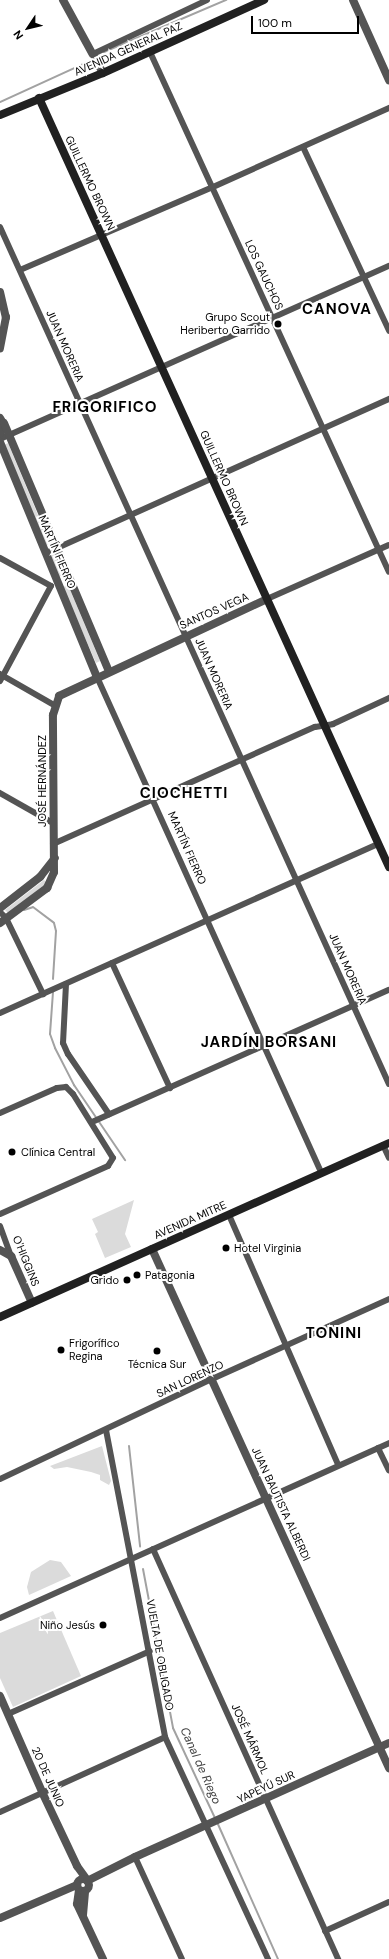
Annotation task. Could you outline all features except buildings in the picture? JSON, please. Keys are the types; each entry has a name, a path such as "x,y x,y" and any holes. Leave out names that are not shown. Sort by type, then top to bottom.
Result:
{"main road":[{"name":"AVENIDA GENERAL PAZ","path":"0,115 103,73 264,0"},
{"name":"GUILLERMO BROWN","path":"39,98 389,868"},
{"name":"AVENIDA MITRE","path":"0,1318 386,1144"}],"street":[{"path":"63,0 103,73"},
{"path":"188,0 192,7"},
{"path":"93,54 207,0"},
{"path":"353,0 389,80"},
{"name":"LOS GAUCHOS","path":"150,52 214,187 389,572"},
{"path":"20,270 101,234 214,187 389,108"},
{"path":"303,147 389,331"},
{"name":"JUAN MORERIA","path":"0,227 389,1084"},
{"path":"0,441 9,435 162,366 274,320 389,266"},
{"path":"0,292 6,317 3,325 0,348"},
{"path":"46,553 130,513 324,429 389,399"},
{"path":"0,434 1,419"},
{"name":"MARTÍN FIERRO","path":"1,419 109,672"},
{"name":"MARTÍN FIERRO","path":"0,441 46,553 55,584 321,1172"},
{"name":"SANTOS VEGA","path":"54,705 59,696 97,677 389,546"},
{"path":"0,558 55,584"},
{"path":"54,705 1,677 55,584 69,578"},
{"path":"53,844 315,727 333,724 389,698"},
{"name":"JOSÉ HERNÁNDEZ","path":"3,920 47,888 54,872 54,705"},
{"path":"0,793 53,823"},
{"path":"0,1013 378,844"},
{"path":"0,908 40,877 55,858"},
{"path":"0,912 43,994"},
{"path":"112,963 170,1088"},
{"path":"66,984 63,1042 68,1054 106,1116"},
{"path":"92,1122 389,990"},
{"path":"0,1113 57,1088 66,1088 73,1094 92,1122 112,1162 0,1214"},
{"path":"386,1144 389,1158"},
{"path":"229,1215 338,1465"},
{"name":"O'HIGGINS","path":"1,1231 32,1303"},
{"name":"JUAN BAUTISTA ALBERDI","path":"152,1249 389,1768"},
{"path":"0,1250 11,1256"},
{"name":"SAN LORENZO","path":"0,1479 212,1379 389,1299"},
{"name":"VUELTA DE OBLIGADO","path":"106,1430 150,1651 165,1737 209,1825 267,1959"},
{"path":"0,1618 389,1443"},
{"path":"378,1448 389,1471"},
{"name":"JOSÉ MÁRMOL","path":"153,1549 338,1959"},
{"path":"8,1714 150,1651"},
{"name":"20 DE JUNIO","path":"0,1696 42,1794 77,1866 87,1881"},
{"path":"0,1812 165,1737"},
{"name":"YAPEYÚ SUR","path":"87,1881 135,1857 221,1820 389,1743"},
{"path":"135,1857 182,1959"},
{"name":"20 DE JUNIO","path":"77,1866 80,1887 77,1904 103,1959"},
{"path":"0,1918 80,1887 89,1887 87,1881"},
{"path":"325,1930 389,1902"}],"shaded area":[{"path":"8,443 50,544 46,546 4,445"},
{"path":"55,554 63,575 59,577 50,555"},
{"path":"68,585 100,661 96,663 63,587"},
{"path":"44,880 47,883 8,913 5,910"},
{"path":"134,1200 125,1234 131,1247 105,1258 95,1234 98,1232 92,1219"},
{"path":"102,1446 111,1481 109,1485 100,1480 100,1475 91,1472 67,1467 54,1469 50,1466"},
{"path":"50,1560 61,1562 71,1576 29,1595 27,1587 31,1572"},
{"path":"53,1611 81,1676 13,1707 0,1678 0,1633"}],"waterway":[{"path":"104,52 226,0"},
{"path":"0,102 90,61"},
{"path":"24,910 33,907 54,923 56,931 53,979"},
{"path":"53,992 50,1034 55,1048 74,1085 125,1160"},
{"name":"Canal de Riego","path":"129,1446 140,1546"},
{"name":"Canal de Riego","path":"143,1569 173,1728 215,1818"},
{"name":"Canal de Riego","path":"217,1822 278,1959"}],"place":[{"name":"Grupo Scout Heriberto Garrido","path":"278,324"},
{"name":"Clínica Central","path":"12,1152"},
{"name":"Hotel Virginia","path":"226,1248"},
{"name":"Patagonia","path":"137,1275"},
{"name":"Grido","path":"127,1280"},
{"name":"Frigorífico Regina","path":"61,1350"},
{"name":"Técnica Sur","path":"157,1351"},
{"name":"Niño Jesús","path":"103,1625"}],"district":[{"name":"CANOVA","path":"337,310"},
{"name":"FRIGORIFICO","path":"105,408"},
{"name":"CIOCHETTI","path":"184,794"},
{"name":"JARDÍN BORSANI","path":"269,1043"},
{"name":"TONINI","path":"334,1334"}]}
